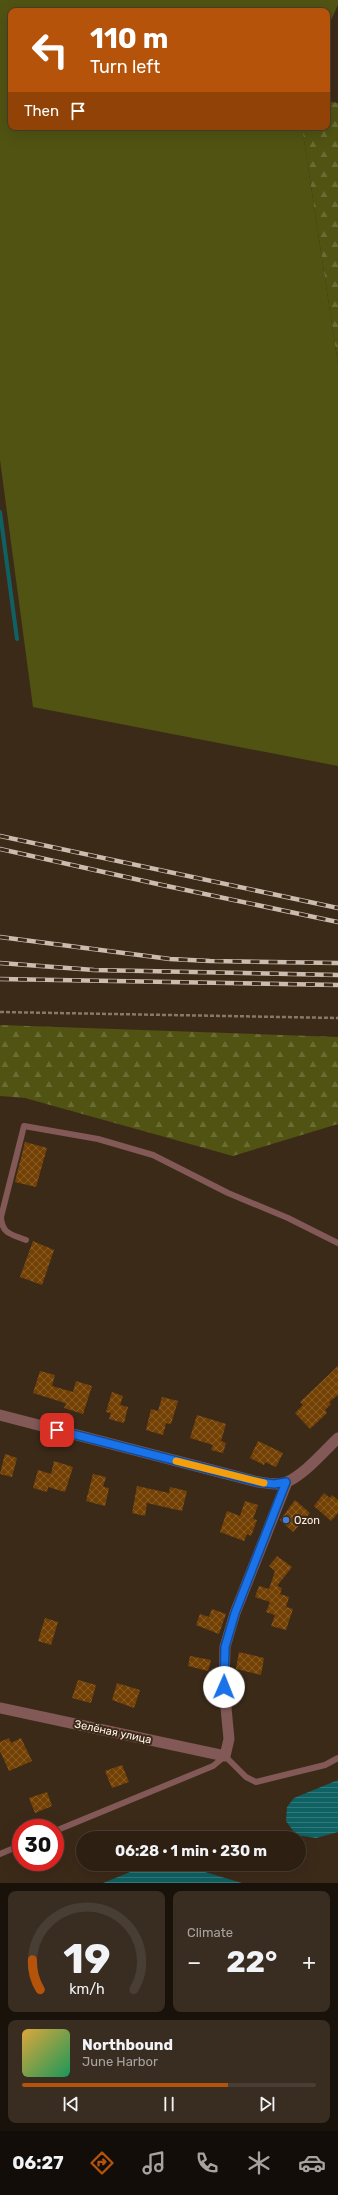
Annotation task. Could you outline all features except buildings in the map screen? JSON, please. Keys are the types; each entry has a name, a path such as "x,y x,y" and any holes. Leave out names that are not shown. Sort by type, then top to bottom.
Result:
{"street":[{"path":"0,1415 258,1482 274,1484 286,1482 302,1471 338,1438"},
{"path":"225,1756 229,1739 224,1687 225,1647 235,1613 286,1482"},
{"name":"Зелёная улица","path":"0,1708 225,1756"}],"lane":[{"path":"26,1240 6,1232 1,1227 0,1216 24,1126 98,1139 153,1155 228,1193 288,1218 338,1243"},
{"path":"64,1827 213,1766 225,1756 246,1778 256,1782 325,1765 338,1758"},
{"path":"0,1854 12,1849"}],"path":[{"path":"0,1012 338,1018"}],"green space":[{"path":"0,0 338,0 338,5 330,22 330,8 8,8 8,130 302,130 338,364 338,766 33,707 0,460"},
{"path":"330,102 338,103 338,364 302,130 330,130"},
{"path":"0,1025 338,1037 338,1124 233,1156 25,1098 0,1096"}],"water":[{"path":"338,1780 338,1832 316,1838 306,1836 306,1831 293,1831 286,1821 287,1807 294,1798"},
{"path":"133,1871 202,1871 242,1883 103,1883"}],"waterway":[{"path":"0,512 17,639"}],"railway":[{"path":"0,836 338,908"},
{"path":"0,849 338,922"},
{"path":"0,937 170,959 338,963"},
{"path":"0,963 94,970 338,975"},
{"path":"0,979 338,985"}],"slow traffic":[{"path":"176,1461 264,1483"}],"place":[{"name":"Ozon","path":"286,1520"}],"route":[{"path":"57,1430 258,1482 274,1484 286,1482 235,1613 225,1647 224,1687"}]}
